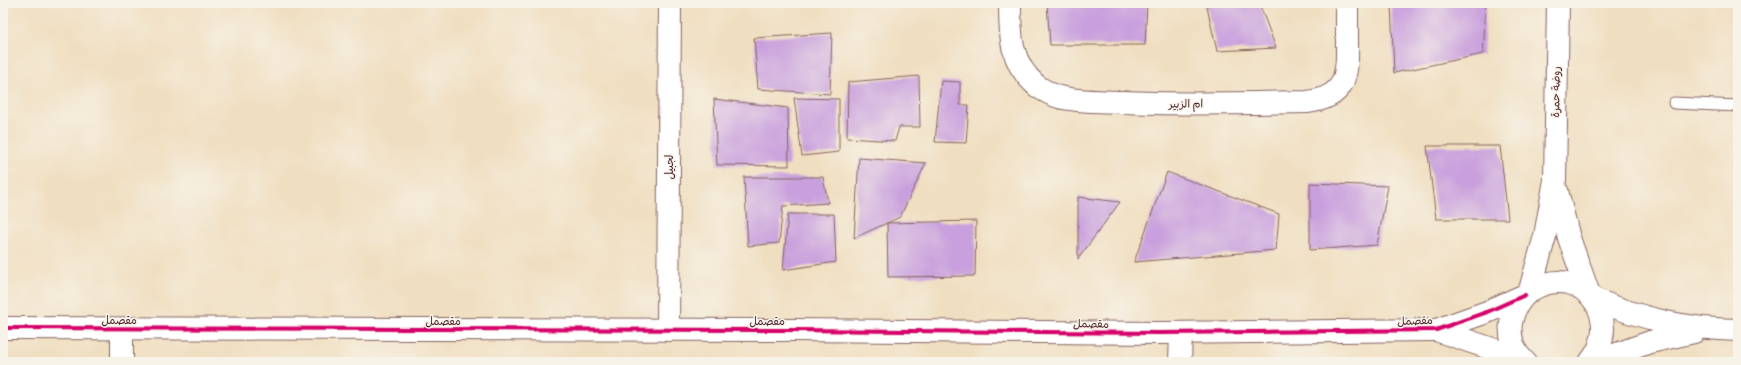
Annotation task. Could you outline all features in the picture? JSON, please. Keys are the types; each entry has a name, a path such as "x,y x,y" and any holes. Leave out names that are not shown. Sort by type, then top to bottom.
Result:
{"street":[{"name":"لجبيل","path":"668,330 670,3"},
{"name":"ام الزبير","path":"1010,3 1010,30 1014,52 1023,71 1038,87 1057,97 1078,100 1160,104 1307,102 1330,96 1339,88 1345,78 1348,67 1347,3"},
{"name":"روضة حمرة","path":"1523,361 1512,338 1512,315 1517,304 1527,293 1545,236 1555,180 1558,3"},
{"name":"روضة حمرة","path":"1555,180 1569,238 1591,296 1601,312 1604,326 1603,340 1597,354 1590,362"},
{"name":"مقصمل","path":"3,328 1181,333 1436,330 1487,312 1544,284 1560,282 1575,285 1591,296"},
{"path":"1591,296 1623,311 1653,320 1715,329 1738,330"},
{"path":"122,329 122,362"},
{"path":"1594,362 1650,342 1682,334 1715,329"},
{"name":"مقصمل","path":"1436,330 1523,361"},
{"path":"1180,362 1181,333"}],"lane":[{"path":"1674,104 1738,106"}],"building":[{"path":"1047,3 1147,3 1145,45 1050,45"},
{"path":"1206,3 1259,3 1276,48 1217,51"},
{"path":"1391,3 1486,3 1483,54 1394,73"},
{"path":"832,33 830,94 758,89 754,38"},
{"path":"919,76 920,127 899,127 895,141 847,138 848,82"},
{"path":"941,81 960,82 960,105 969,105 966,143 935,142"},
{"path":"794,98 839,99 839,152 802,156"},
{"path":"714,99 788,108 789,166 717,165"},
{"path":"1427,146 1500,146 1508,219 1436,219"},
{"path":"859,158 926,163 900,217 854,238"},
{"path":"1167,172 1279,214 1276,250 1134,262"},
{"path":"744,177 823,177 828,203 783,206 779,243 748,246"},
{"path":"1310,183 1388,186 1377,245 1310,250"},
{"path":"1078,197 1120,202 1078,259"},
{"path":"788,214 834,214 836,262 783,270"},
{"path":"976,221 975,276 888,277 887,223"}],"cycle path":[{"path":"3,328 792,330 1160,333 1436,330 1487,312 1525,295"}]}
